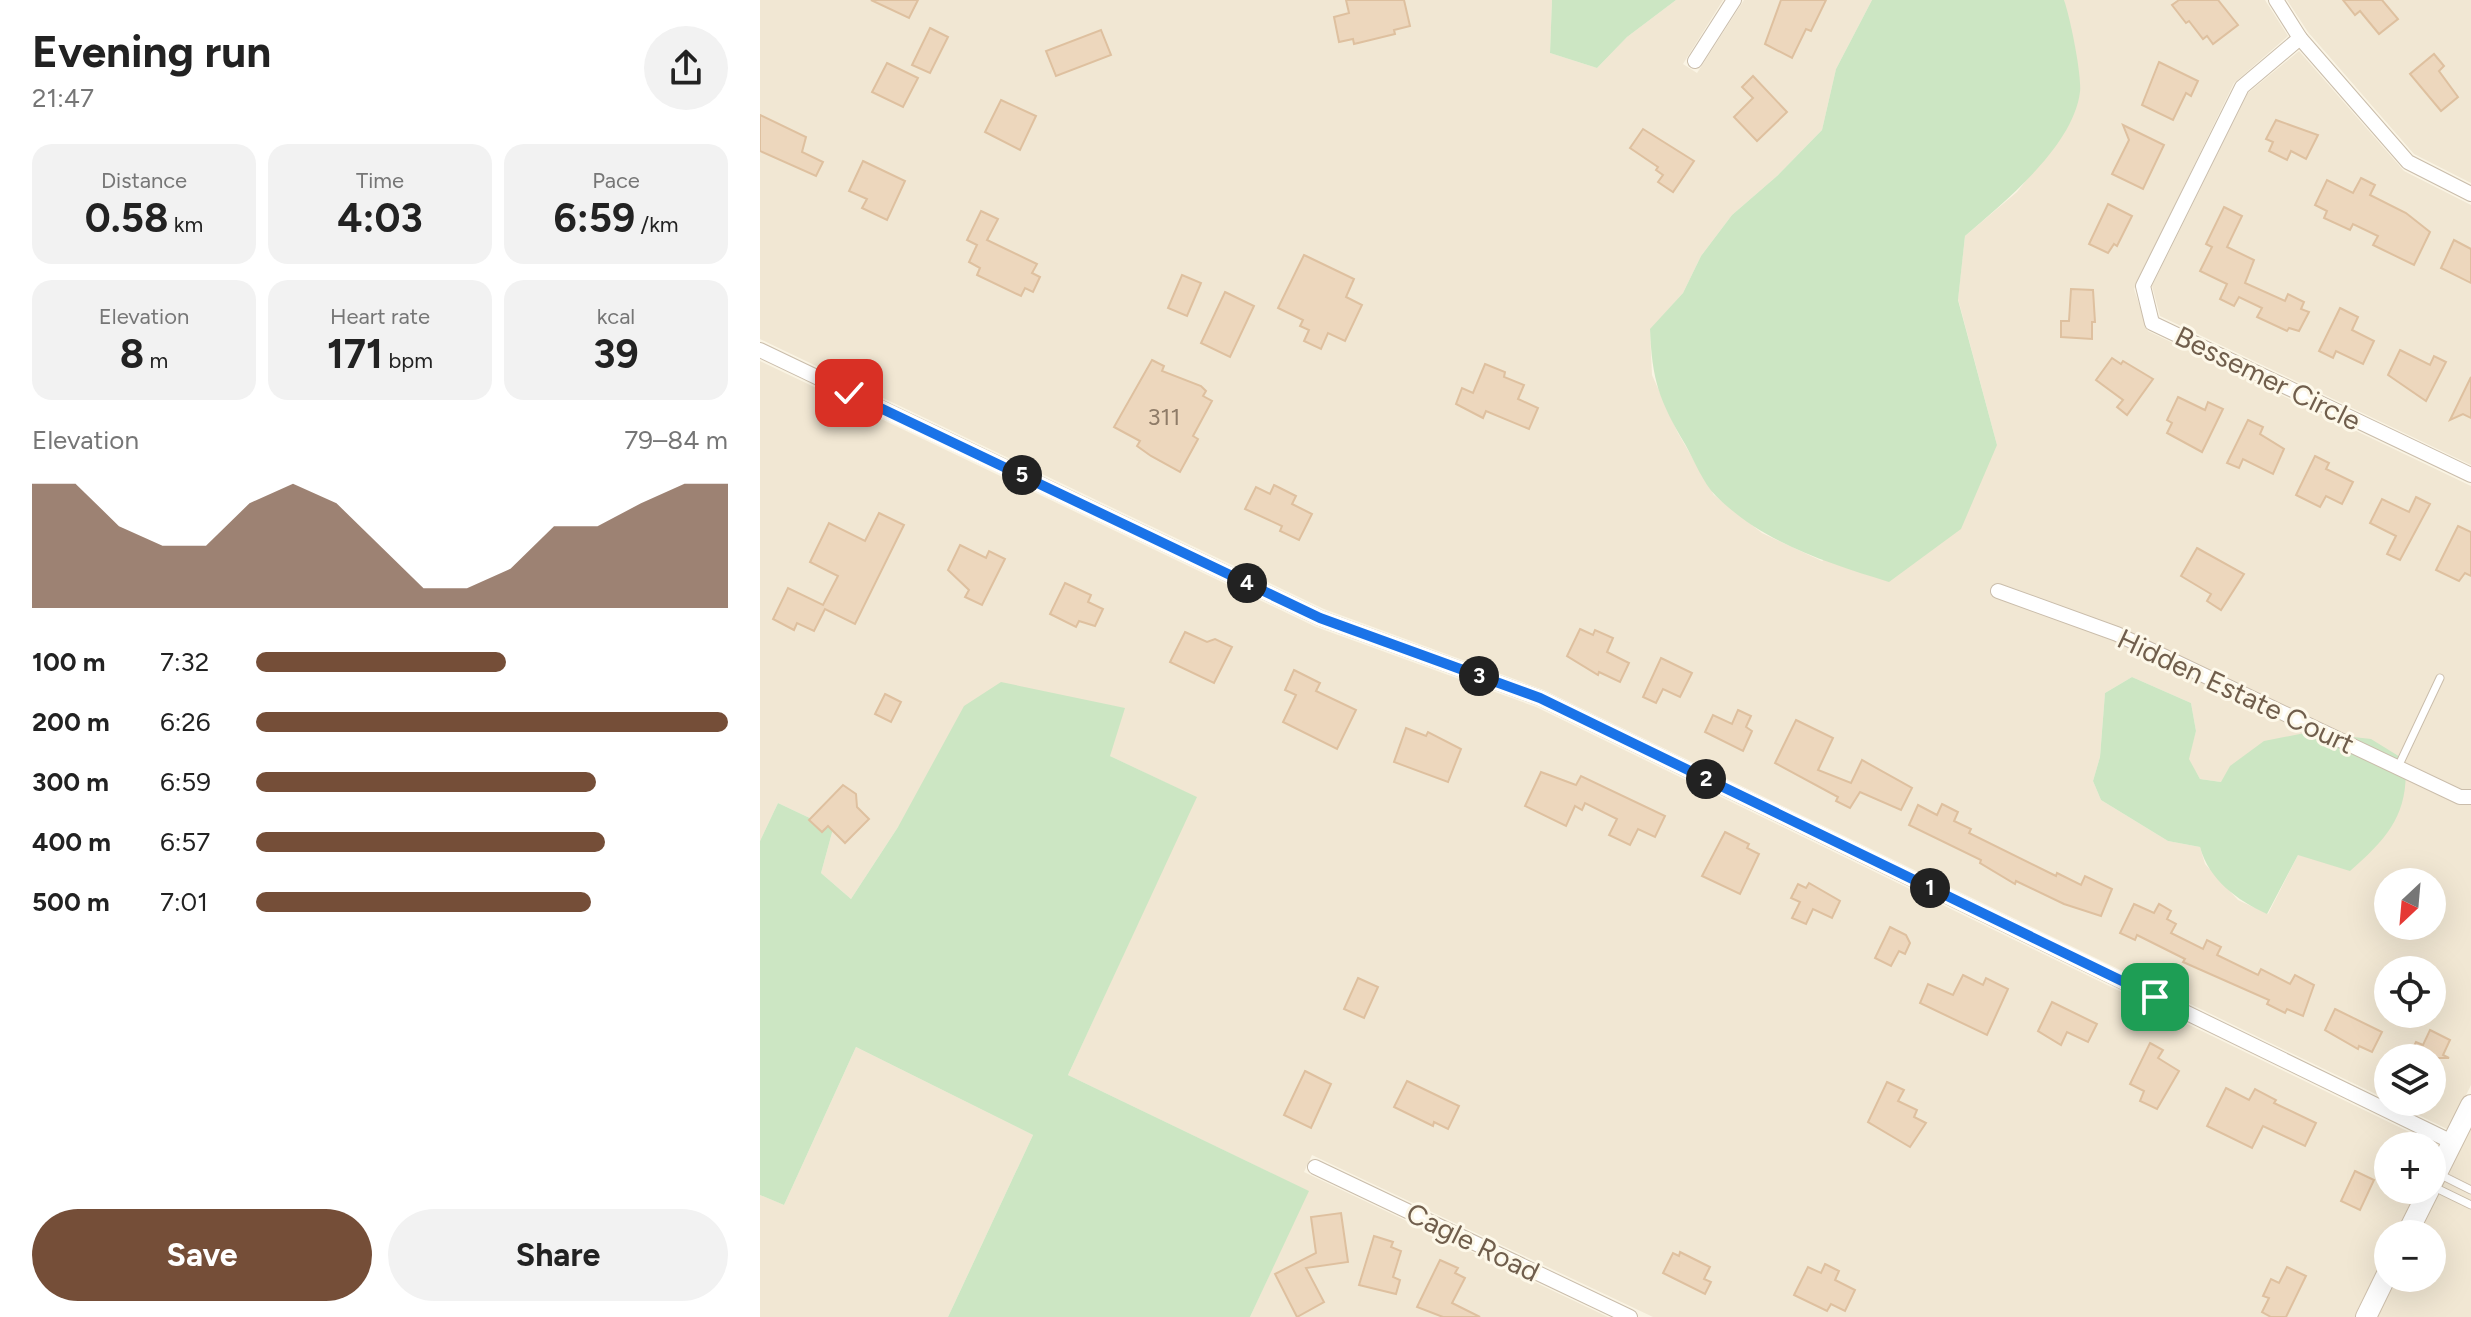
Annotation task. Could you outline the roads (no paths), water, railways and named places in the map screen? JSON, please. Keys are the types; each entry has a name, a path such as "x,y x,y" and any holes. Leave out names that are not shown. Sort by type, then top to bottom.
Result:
{"street":[{"path":"1695,61 1734,0"},
{"path":"2276,0 2300,38 2408,162 2471,194"},
{"name":"Bessemer Circle","path":"2300,38 2242,87 2143,286 2152,323 2471,475"},
{"path":"760,350 1320,618 1540,698 2452,1142"},
{"name":"Hidden Estate Court","path":"1998,591 2117,634 2460,797 2471,797"},
{"path":"2446,1154 2471,1105"},
{"name":"Cagle Road","path":"1315,1167 1630,1317"},
{"path":"2366,1317 2378,1292"}],"lane":[{"path":"2398,767 2440,678"},
{"path":"2446,1186 2471,1190"},
{"path":"2446,1191 2471,1205"}]}
